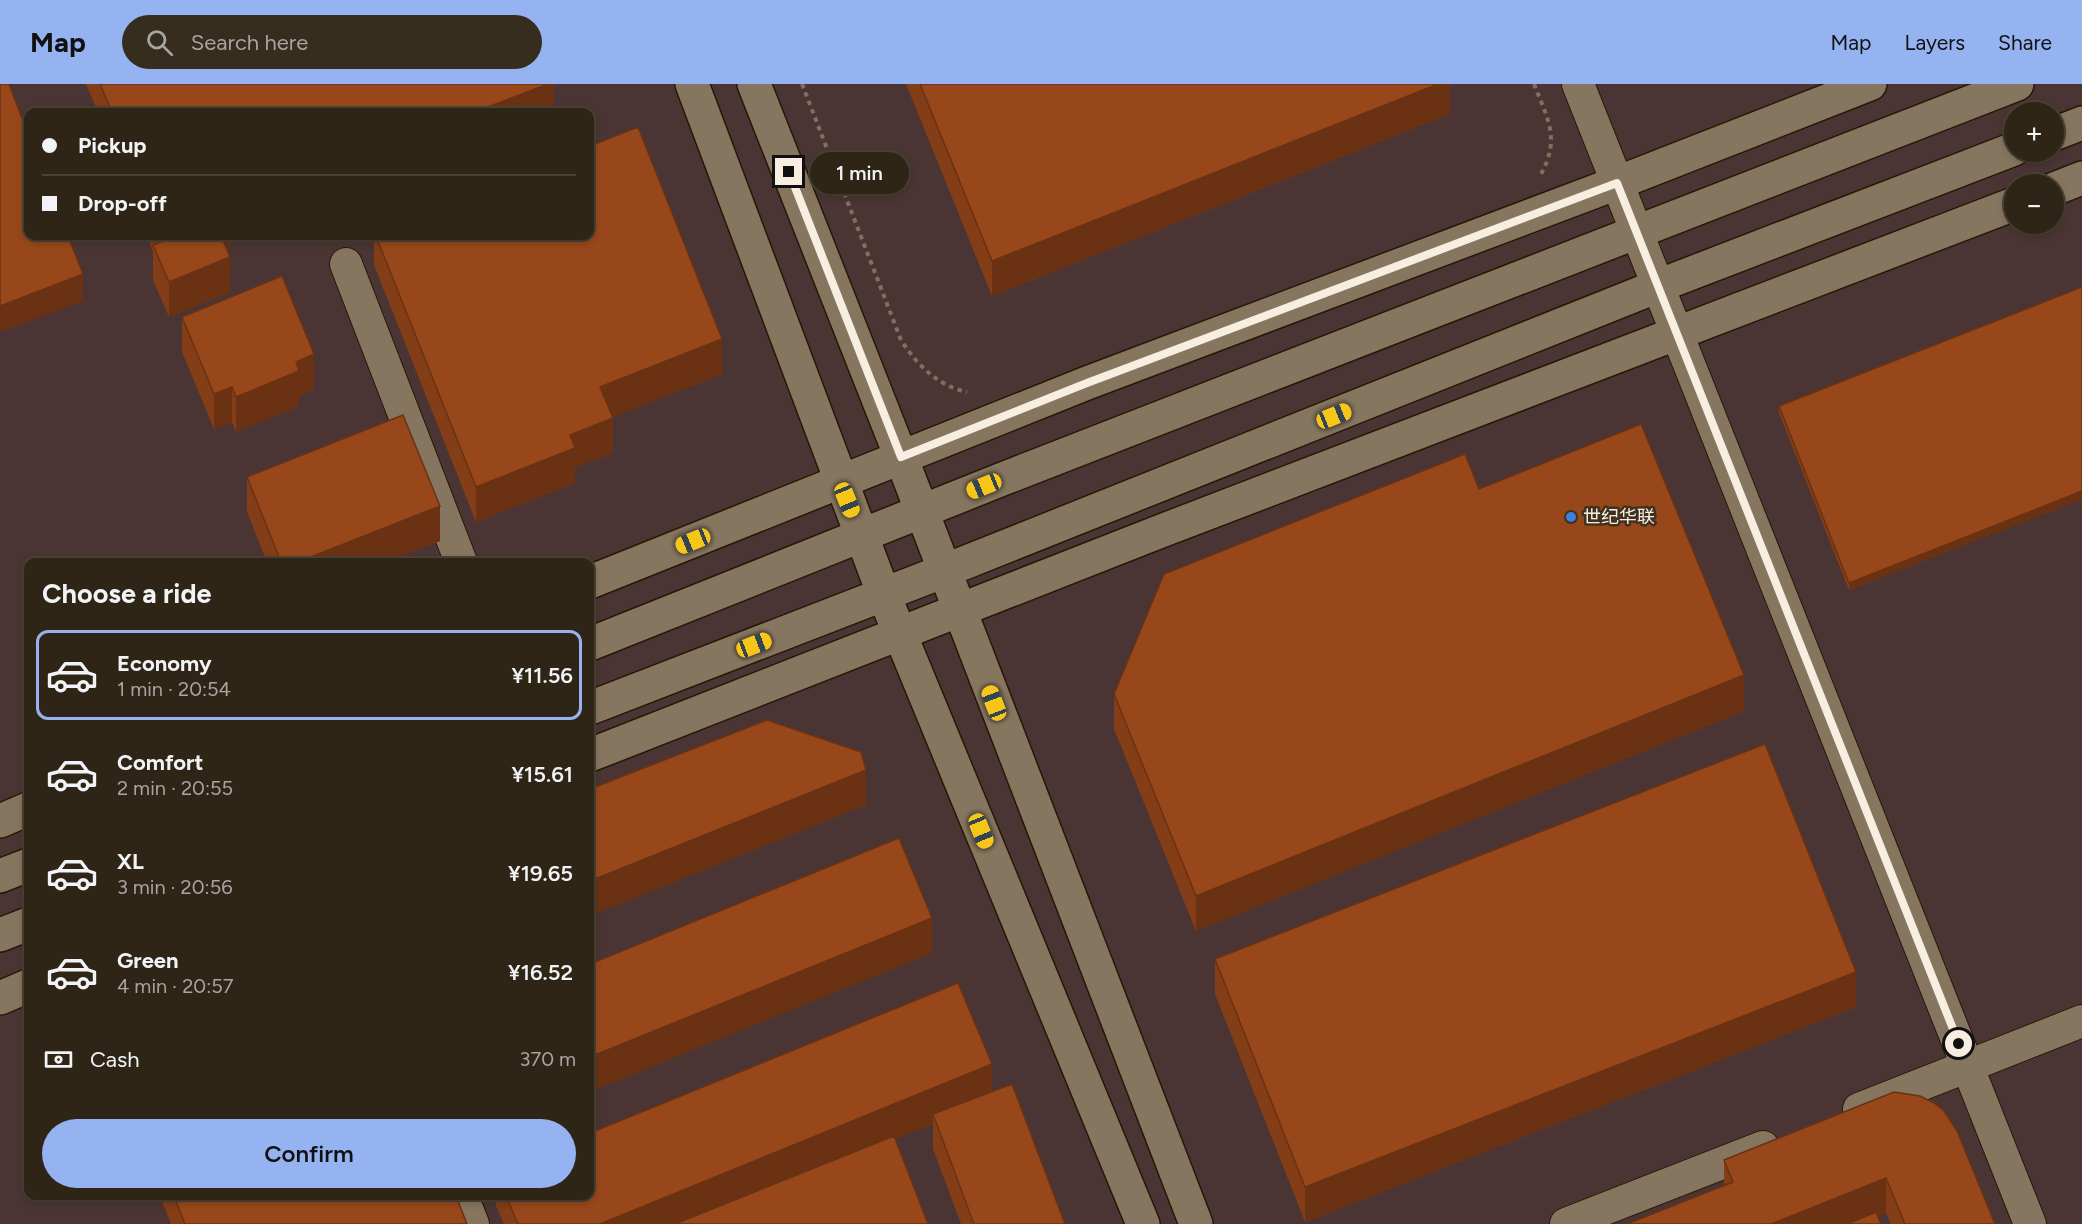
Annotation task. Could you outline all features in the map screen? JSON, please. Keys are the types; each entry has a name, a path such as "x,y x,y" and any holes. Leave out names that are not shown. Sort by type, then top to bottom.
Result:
{"main road":[{"path":"692,84 884,595 1143,1224"},
{"path":"754,84 922,511 1196,1224"},
{"path":"594,580 1087,383 1617,183 1870,84"},
{"path":"594,642 862,537 922,511 2017,84"},
{"path":"2064,130 2082,123"},
{"path":"594,706 884,595 1658,286 2004,153"},
{"path":"2064,185 2082,178"},
{"path":"594,753 1156,533 2004,208"},
{"path":"0,821 24,811"},
{"path":"0,876 24,867"},
{"path":"0,935 24,926"},
{"path":"0,998 24,988"}],"street":[{"path":"1578,84 2030,1224"},
{"path":"346,264 459,558"},
{"path":"1834,1119 2082,1021"},
{"path":"1566,1224 1789,1136"},
{"path":"464,1200 473,1224"}],"path":[{"path":"802,84 901,340"}],"shaded area":[{"path":"0,84 2082,84 2082,1224 0,1224"}],"building":[{"path":"0,84 9,84 24,123 24,240 70,240 83,274 0,306"},
{"path":"100,84 548,84 485,108 110,108"},
{"path":"920,84 1438,84 992,261"},
{"path":"638,127 722,339 600,387 613,418 570,435 575,448 476,487 378,240 594,240 594,144"},
{"path":"166,240 223,240 230,257 169,282 153,245"},
{"path":"282,276 314,354 296,362 299,371 236,397 232,387 214,394 182,317"},
{"path":"2082,287 2082,491 1849,583 1779,406"},
{"path":"403,415 440,506 308,558 279,558 247,477"},
{"path":"1641,424 1744,675 1196,896 1114,694 1164,574 1465,454 1479,489"},
{"path":"767,720 861,752 866,770 594,879 594,787"},
{"path":"1765,744 1856,972 1305,1187 1215,959"},
{"path":"899,838 932,918 594,1055 594,962"},
{"path":"958,983 992,1064 600,1224 518,1224 508,1200 594,1200 594,1131"},
{"path":"1012,1084 1065,1224 974,1224 933,1114"},
{"path":"1894,1092 1920,1096 1944,1111 1957,1131 1995,1224 1905,1224 1886,1178 1771,1224 1627,1224 1733,1182 1724,1160"},
{"path":"894,1136 928,1224 675,1224"},
{"path":"176,1200 458,1200 467,1224 185,1224"},
{"path":"1876,1212 1881,1224 1847,1224"}],"place":[{"name":"世纪华联","path":"1571,517"}],"route":[{"path":"789,172 901,457 1087,383 1617,183 1959,1044"}]}
